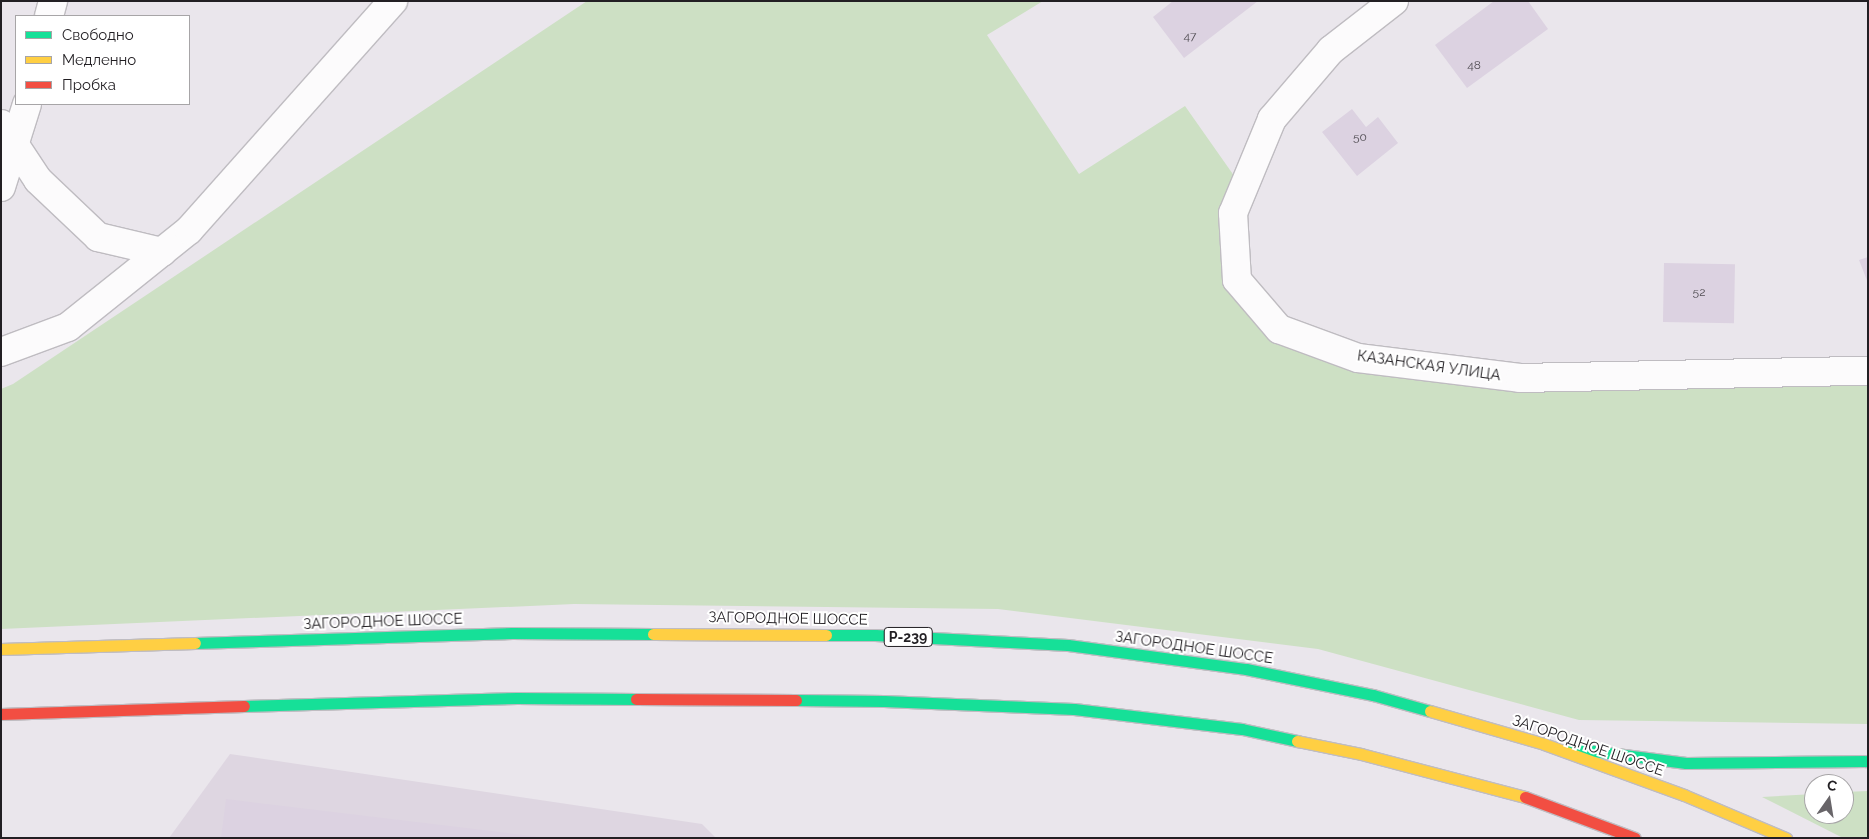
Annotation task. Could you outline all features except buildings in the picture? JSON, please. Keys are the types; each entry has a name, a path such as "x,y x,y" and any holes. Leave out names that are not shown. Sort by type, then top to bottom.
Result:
{"main road":[{"name":"ЗАГОРОДНОЕ ШОССЕ","path":"1,649 512,634 875,635 1068,645 1246,669 1374,695 1544,744 1684,795 1786,838"},
{"path":"1,714 517,698 875,701 1074,709 1242,728 1361,754 1525,797 1635,838"},
{"path":"1544,744 1686,764 1832,764 1868,761"}],"street":[{"path":"49,15 53,1"},
{"path":"1,352 68,327 190,230 392,1"},
{"name":"КАЗАНСКАЯ УЛИЦА","path":"1394,1 1331,50 1272,118 1233,213 1237,280 1279,329 1358,358 1520,378 1868,371"},
{"path":"1,187 8,135 26,105"},
{"path":"8,135 38,180 98,237 162,252"}],"shaded area":[{"path":"230,754 702,824 716,838 169,838"}],"green space":[{"path":"587,1 1043,1 987,35 1079,174 1185,106 1237,180 1249,281 1301,347 1501,381 1868,379 1868,724 1579,720 1318,649 998,609 574,604 1,629 1,389 13,384"},
{"path":"1868,791 1868,838 1843,838 1815,824 1854,824 1854,792"},
{"path":"1804,795 1804,818 1762,797"}],"traffic: fast":[{"path":"195,643 512,633 653,634"},
{"path":"826,635 875,635 1068,645 1246,669 1373,695 1430,711"},
{"path":"244,706 517,698 636,699"},
{"path":"796,700 884,701 1074,709 1242,729 1297,741"},
{"path":"1570,748 1686,763 1868,761"}],"traffic: slow":[{"path":"653,634 826,635"},
{"path":"1,649 195,643"},
{"path":"1430,711 1544,744 1684,795 1786,838"},
{"path":"1297,741 1361,754 1525,797"}],"traffic: jam":[{"path":"636,699 796,700"},
{"path":"1,714 244,706"},
{"path":"1525,797 1635,838"}]}
